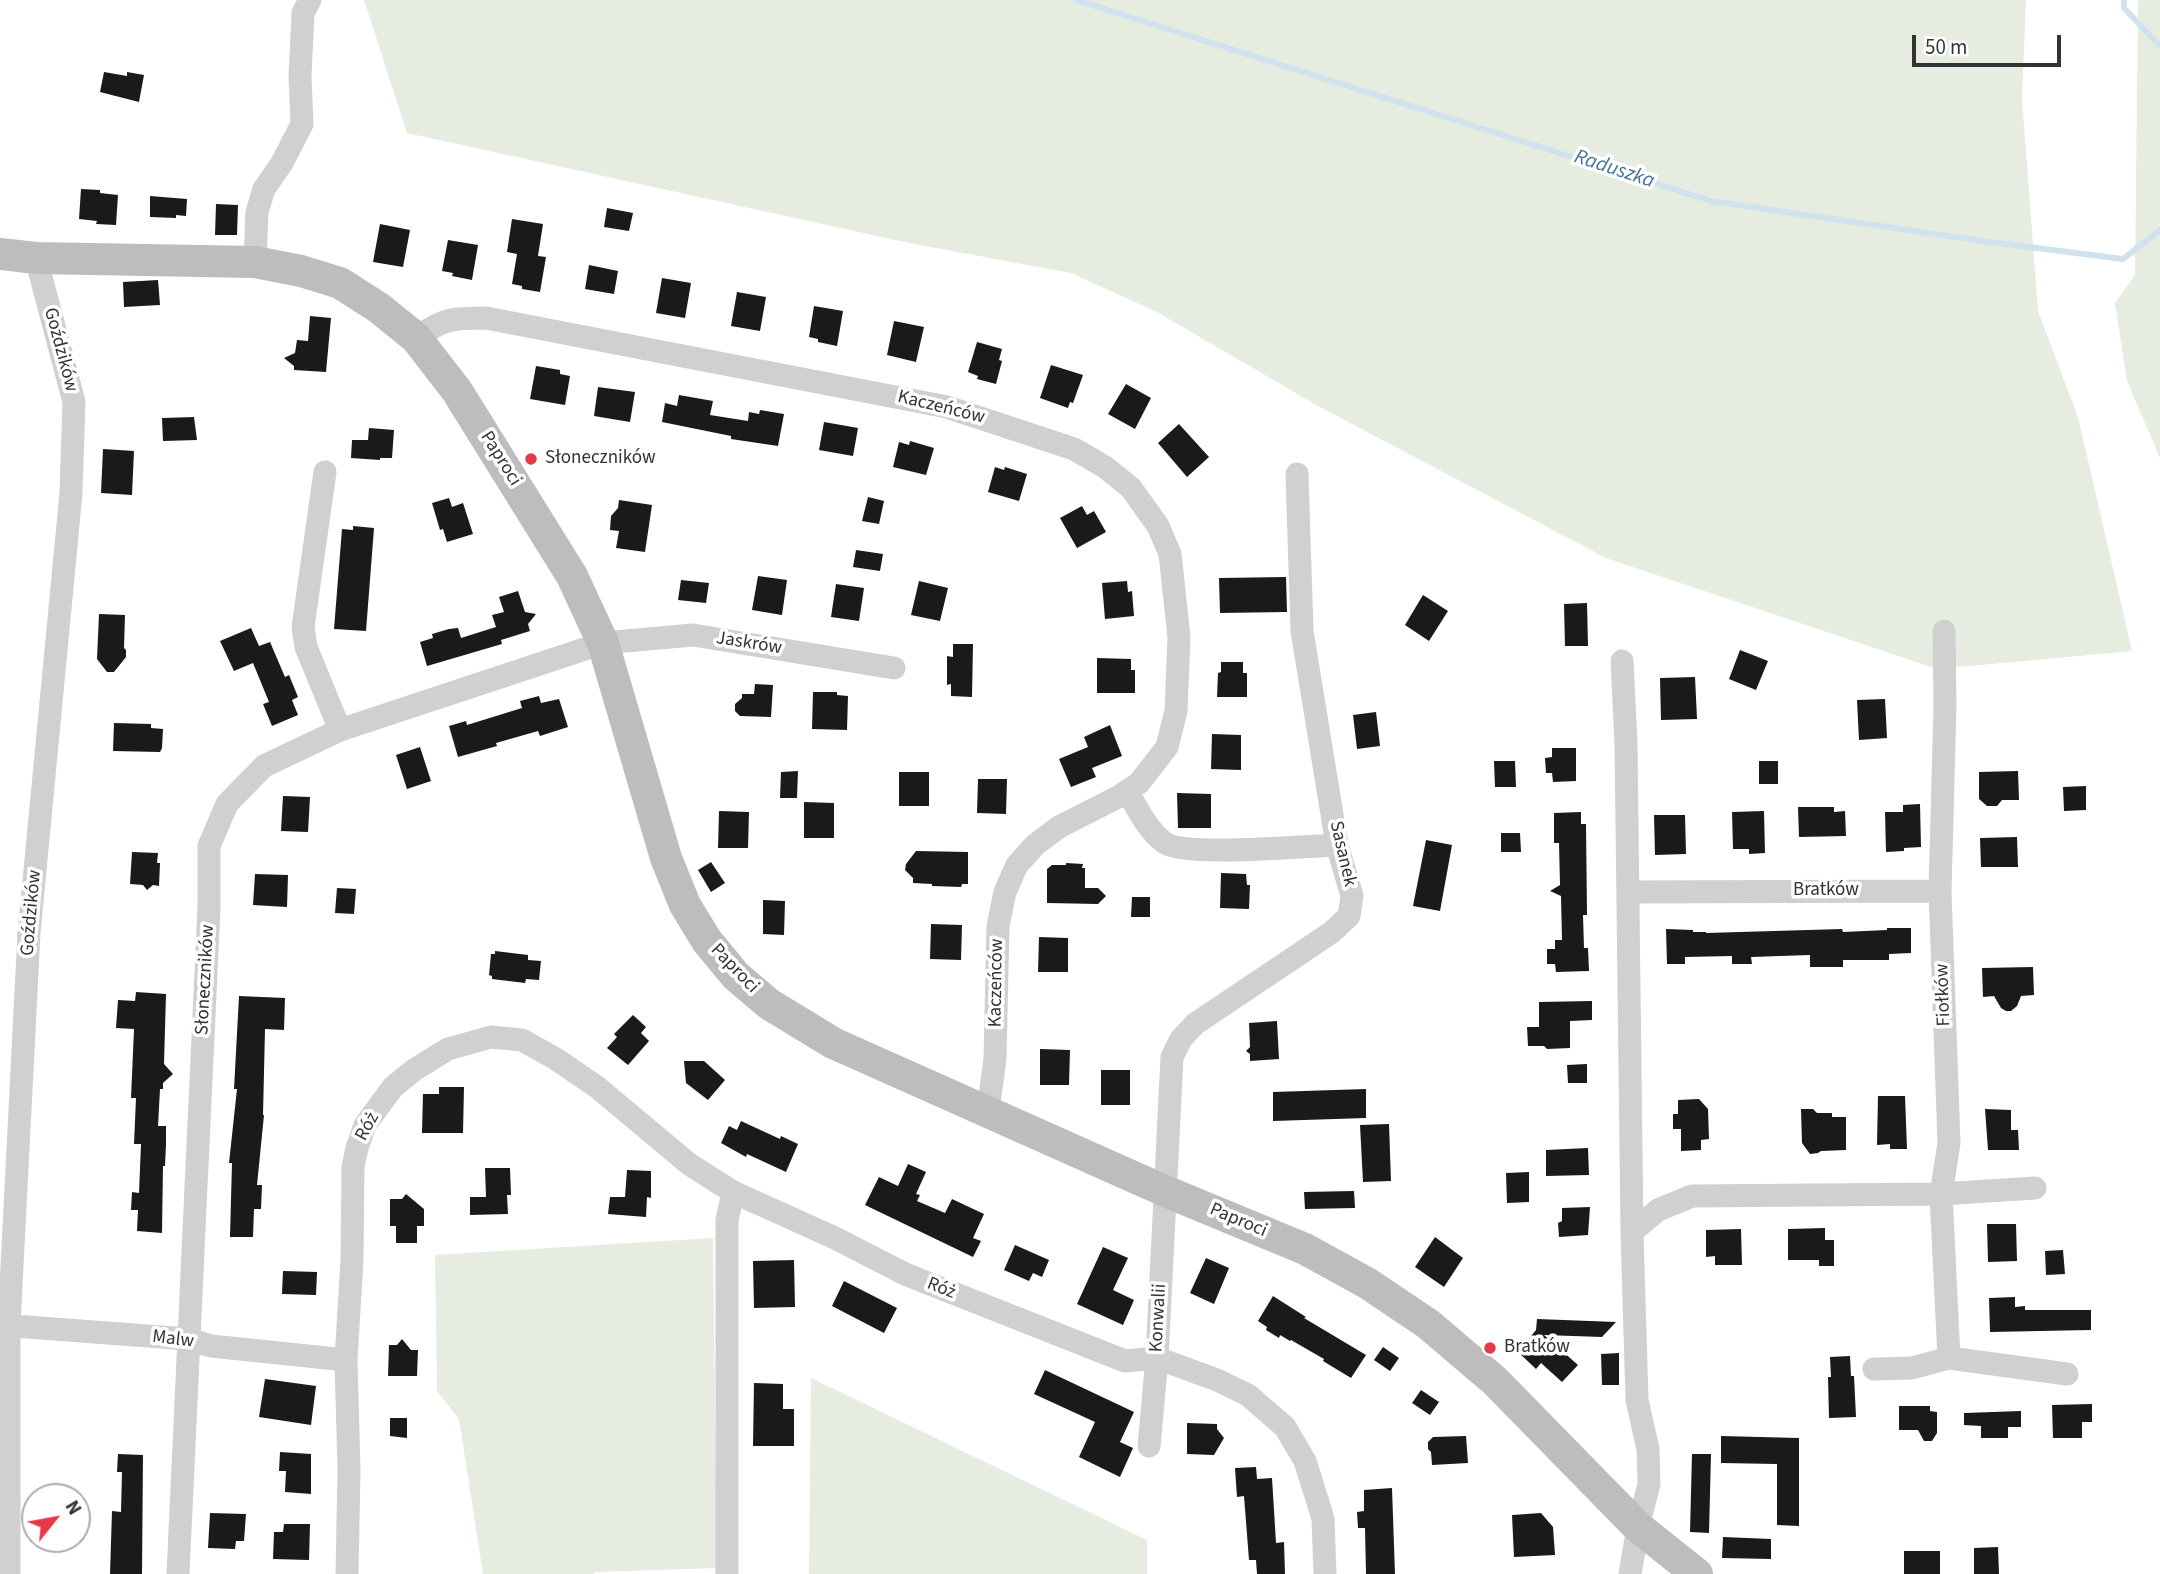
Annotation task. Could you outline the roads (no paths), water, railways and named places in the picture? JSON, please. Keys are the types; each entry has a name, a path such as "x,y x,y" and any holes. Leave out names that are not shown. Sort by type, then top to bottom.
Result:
{"street":[{"path":"255,262 257,212 264,189 282,163 302,124 300,76 303,13 310,0"},
{"name":"Paproci","path":"0,254 36,258 255,262 301,271 340,283 379,308 416,338 457,391 572,576 603,643 666,858 685,905 707,941 736,976 769,1004 833,1043 1165,1191 1305,1249 1367,1283 1428,1324 1495,1381 1638,1527 1697,1574"},
{"name":"Goździków","path":"9,1574 5,1325 29,933 71,493 74,402 36,258"},
{"name":"Kaczeńców","path":"416,338 434,325 453,318 486,318 947,407 1074,449 1105,467 1131,488 1158,526 1170,554 1179,637 1177,711 1167,747 1139,783 1059,827 1035,845 1017,865 1005,892 998,926 995,1059 988,1111"},
{"path":"325,472 303,627 306,647 340,730"},
{"name":"Sasanek","path":"1165,1191 1172,1058 1181,1039 1195,1024 1332,932 1349,916 1352,896 1337,845 1302,631 1297,474"},
{"name":"Fiołków","path":"1944,631 1945,705 1940,891 1949,1143 1941,1194 1949,1358"},
{"name":"Jaskrów","path":"603,643 693,635 894,668"},
{"name":"Słoneczników","path":"178,1574 209,908 208,846 227,804 264,766 340,730 603,643"},
{"path":"1622,661 1626,743 1636,1400 1648,1449 1649,1484 1630,1574"},
{"path":"1127,791 1148,827 1167,845 1203,851 1337,845"},
{"name":"Bratków","path":"1628,892 1940,891"},
{"name":"Róż","path":"347,1574 349,1471 346,1360 352,1260 353,1167 357,1148 365,1125 393,1087 448,1049 491,1037 522,1040 556,1059 597,1087 689,1164 733,1192 835,1238 905,1274 1125,1362 1157,1358"},
{"path":"1632,1232 1658,1210 1692,1196 1941,1194 2035,1188"},
{"name":"Konwalii","path":"1149,1446 1157,1358 1165,1191"},
{"path":"727,1574 727,1220 733,1192"},
{"name":"Malw","path":"5,1325 188,1339 211,1346 346,1360"},
{"path":"1157,1358 1217,1380 1248,1395 1285,1427 1305,1461 1320,1507 1325,1574"},
{"path":"1874,1369 1912,1367 1949,1358 2067,1374"}],"waterway":[{"name":"Raduszka","path":"1076,0 1711,201 2123,259 2160,230"},
{"path":"2124,0 2124,8 2160,46"}],"place":[{"name":"Słoneczników","path":"531,459"},
{"name":"Bratków","path":"1490,1348"}]}
